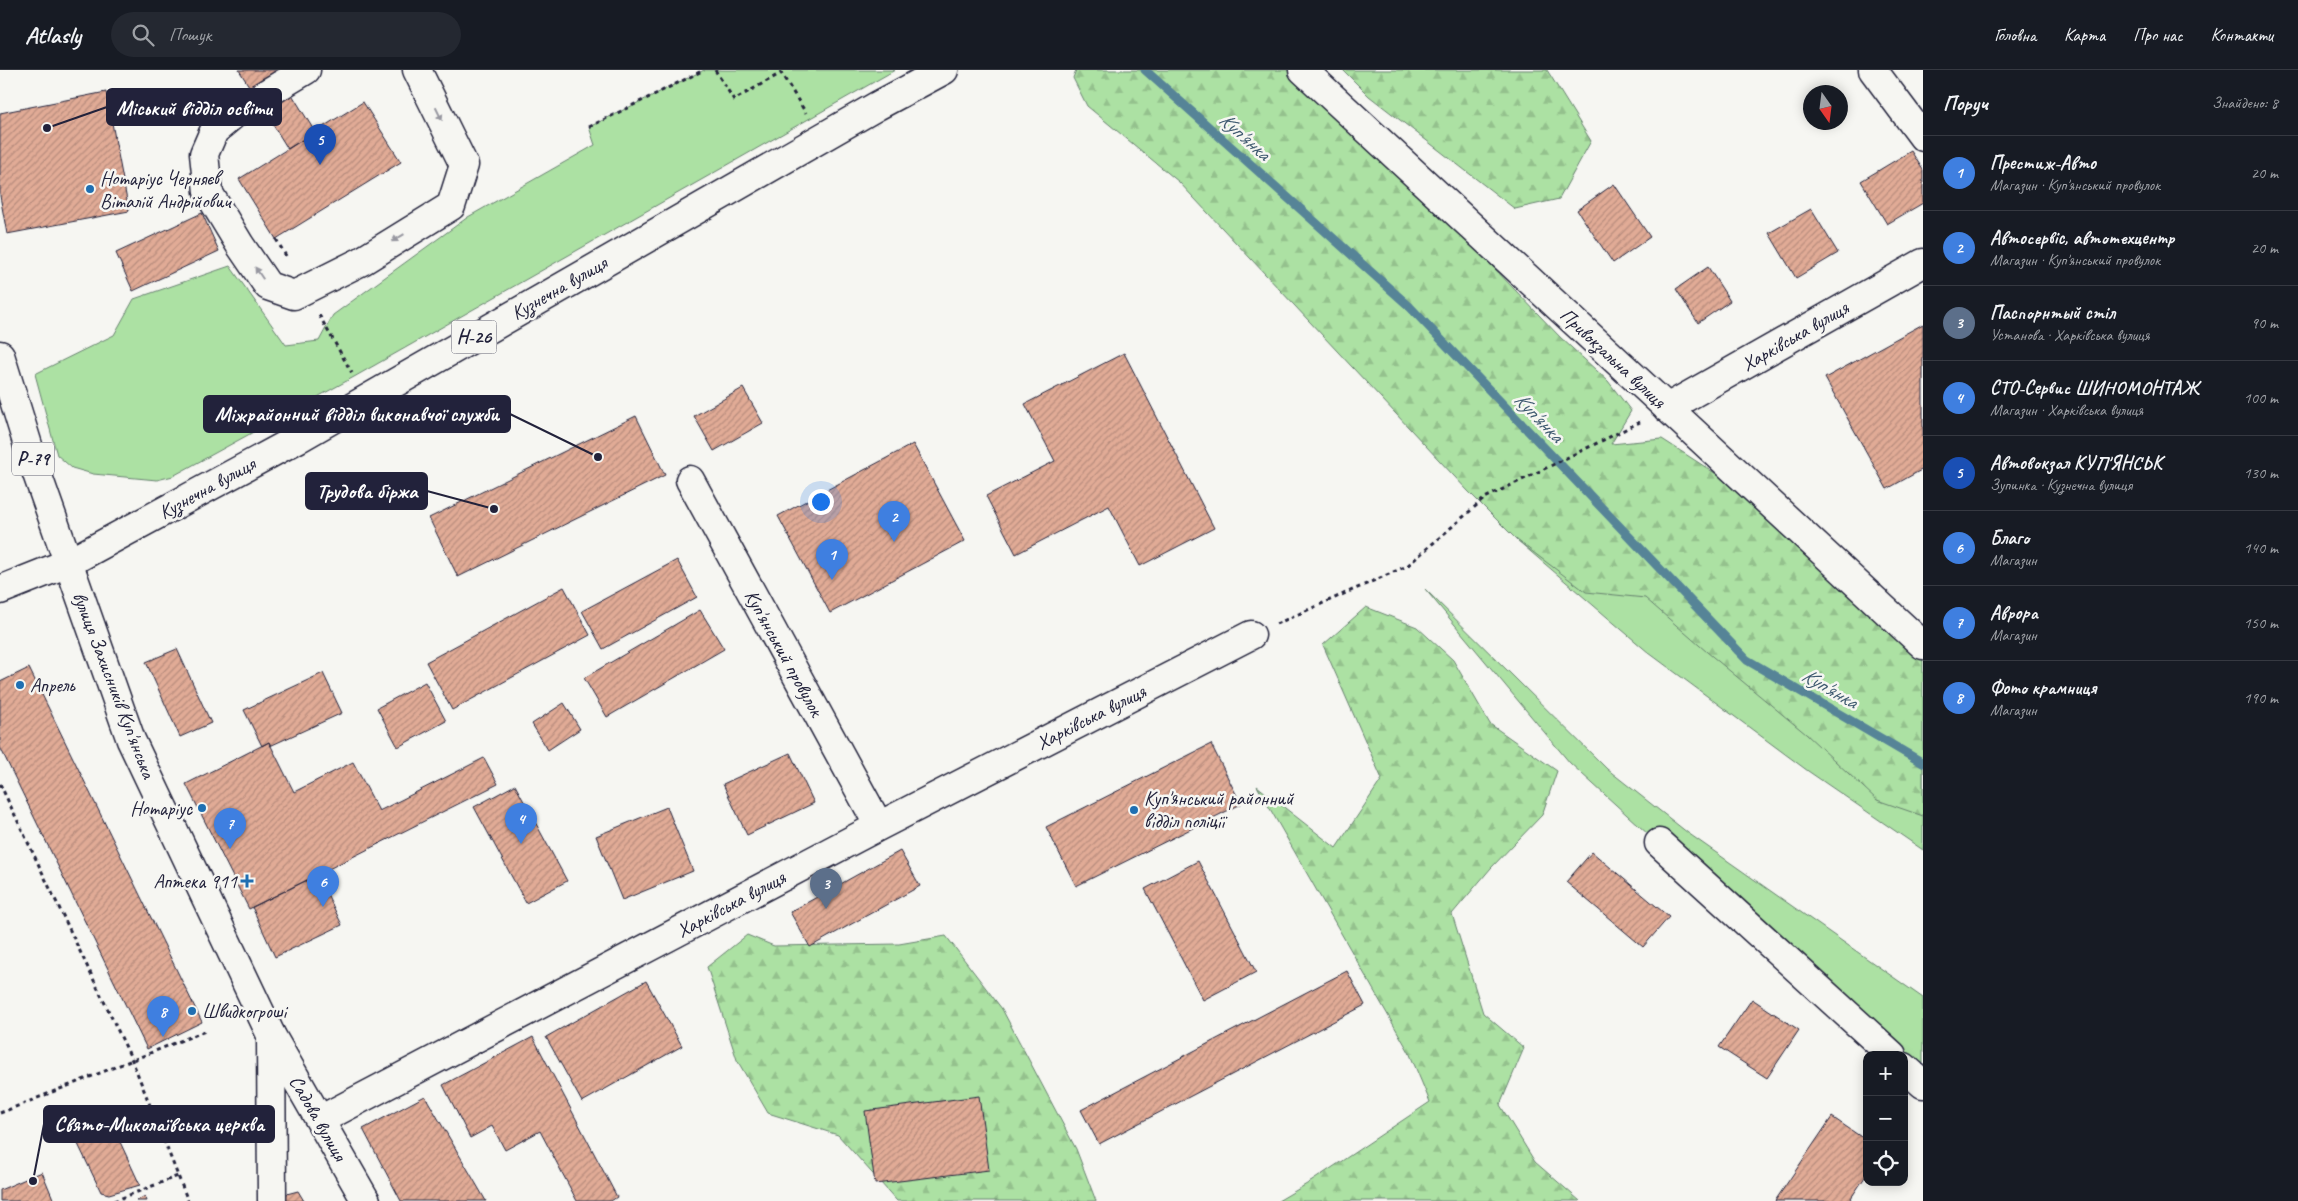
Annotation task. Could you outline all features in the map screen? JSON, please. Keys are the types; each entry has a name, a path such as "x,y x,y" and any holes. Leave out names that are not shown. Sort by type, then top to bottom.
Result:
{"street":[{"path":"306,70 239,110 214,131 204,154 208,192 240,245 268,286 294,295 362,261 452,206 464,165 417,70"},
{"name":"Кузнечна вулиця","path":"68,563 299,438 821,138 944,70"},
{"name":"Привокзальна вулиця","path":"1303,70 1923,644"},
{"path":"1873,70 1923,137"},
{"name":"Харківська вулиця","path":"1667,408 1923,263"},
{"name":"Р-79","path":"0,355 35,468 68,563"},
{"name":"Куп'янський провулок","path":"690,480 879,826"},
{"name":"Н-26","path":"0,590 68,563"},
{"name":"вулиця Захисників Куп'янська","path":"68,563 131,740 271,1036 272,1201"},
{"name":"Харківська вулиця","path":"320,1120 879,826 1251,635"},
{"path":"1659,843 1888,1051"},
{"name":"Садова вулиця","path":"271,1036 366,1201"},
{"path":"1908,1071 1923,1084"}],"path":[{"path":"589,127 704,70"},
{"path":"715,70 734,100 782,73 821,138"},
{"path":"1251,635 1407,566 1486,498 1667,408"},
{"path":"0,784 132,1060 188,1201"},
{"path":"0,1113 205,1032"},
{"path":"114,1201 178,1176"}],"green space":[{"path":"704,70 895,70 354,377 173,476 157,480 93,474 72,468 57,455 35,374 114,335 134,299 230,266 286,345 319,341 333,315 468,217 595,145 589,127"},
{"path":"1076,70 1293,70 1385,154 1560,337 1608,381 1631,411 1611,444 1662,439 1789,521 1923,645 1923,816 1877,800 1806,734 1645,598 1586,592 1517,540 1468,491 1179,182 1087,106 1073,78"},
{"path":"1343,70 1547,70 1591,141 1559,199 1515,209 1369,96"},
{"path":"1645,491 1923,697 1923,850 1808,771 1649,653 1517,540"},
{"path":"1425,589 1607,769 1688,833 1923,998 1923,1085 1908,1071 1908,1051 1886,1051 1570,763"},
{"path":"1366,607 1417,627 1453,660 1490,724 1557,771 1542,815 1491,868 1452,914 1483,1013 1524,1048 1500,1105 1535,1162 1580,1201 1278,1201 1312,1181 1430,1102 1409,1052 1257,786 1336,848 1382,779 1323,645"},
{"path":"747,935 774,946 899,944 946,936 1002,1009 1076,1149 1096,1201 897,1201 838,1135 768,1113 737,1060 707,967"}],"building":[{"path":"239,70 277,70 315,132 288,149"},
{"path":"106,92 129,211 7,234 0,196 0,113"},
{"path":"363,102 401,162 276,239 239,179"},
{"path":"1911,151 1923,170 1923,203 1887,224 1861,181"},
{"path":"1614,184 1650,237 1613,263 1577,210"},
{"path":"1811,209 1838,253 1796,278 1769,233"},
{"path":"202,213 219,251 133,291 116,253"},
{"path":"1708,267 1730,301 1698,323 1676,289"},
{"path":"1923,324 1923,469 1887,489 1825,378"},
{"path":"1124,353 1214,528 1140,566 1109,506 1016,554 986,496 1055,461 1025,404"},
{"path":"743,388 763,423 714,451 694,416"},
{"path":"636,416 665,475 458,577 429,518"},
{"path":"913,444 965,541 830,613 778,516"},
{"path":"677,560 697,597 603,649 582,611"},
{"path":"564,587 590,635 452,710 426,662"},
{"path":"700,610 724,649 607,717 584,678"},
{"path":"177,649 211,723 180,737 146,662"},
{"path":"29,668 202,1022 147,1049 0,747 0,682"},
{"path":"323,673 342,713 270,746 269,742 262,746 244,710"},
{"path":"425,682 446,721 398,747 377,708"},
{"path":"564,703 580,729 548,750 532,724"},
{"path":"269,742 294,792 353,762 379,811 484,758 498,784 249,909 186,784"},
{"path":"1211,744 1241,804 1076,886 1046,827"},
{"path":"790,753 814,803 747,835 723,784"},
{"path":"515,785 567,881 526,903 474,807"},
{"path":"667,807 693,871 622,900 596,836"},
{"path":"900,851 920,886 810,947 790,912"},
{"path":"1592,852 1669,917 1643,947 1566,882"},
{"path":"1198,861 1256,972 1203,1000 1145,889"},
{"path":"318,875 342,925 275,957 252,907"},
{"path":"1347,971 1365,1005 1099,1144 1081,1110"},
{"path":"646,981 682,1046 582,1102 546,1037"},
{"path":"1752,999 1799,1030 1767,1078 1719,1047"},
{"path":"533,1037 617,1197 611,1201 577,1201 540,1131 505,1150 492,1126 470,1138 443,1085"},
{"path":"425,1096 486,1201 401,1201 363,1129"},
{"path":"979,1096 989,1170 875,1184 865,1111"},
{"path":"1832,1117 1863,1138 1863,1180 1849,1201 1775,1201"},
{"path":"114,1129 140,1185 109,1194 101,1192 78,1144"},
{"path":"42,1172 54,1201 0,1201 0,1190"},
{"path":"298,1191 304,1201 284,1201 283,1195"},
{"path":"145,1196 147,1201 136,1201"}],"waterway":[{"name":"Куп'янка","path":"1145,70 1409,306 1747,660 1923,763"}],"place":[{"name":"Міський відділ освіти","path":"47,128"},
{"name":"Автовокзал КУП'ЯНСЬК","path":"320,165"},
{"name":"Нотаріус Черняєв Віталій Андрійович","path":"90,189"},
{"name":"Міжрайонний відділ виконавчої служби","path":"598,457"},
{"name":"Трудова біржа","path":"494,509"},
{"name":"Автосервіс, автотехцентр","path":"894,542"},
{"name":"Престиж-Авто","path":"832,580"},
{"name":"Апрель","path":"20,685"},
{"name":"Нотаріус","path":"202,808"},
{"name":"Куп'янський районний відділ поліції","path":"1134,810"},
{"name":"СТО-Сервис ШИНОМОНТАЖ","path":"521,844"},
{"name":"Аврора","path":"230,849"},
{"name":"Аптека 911","path":"247,881"},
{"name":"Благо","path":"323,907"},
{"name":"Паспорнтый стіл","path":"826,909"},
{"name":"Швидкогроші","path":"192,1011"},
{"name":"Фото крамниця","path":"163,1037"},
{"name":"Свято-Миколаївська церква","path":"33,1181"}]}
